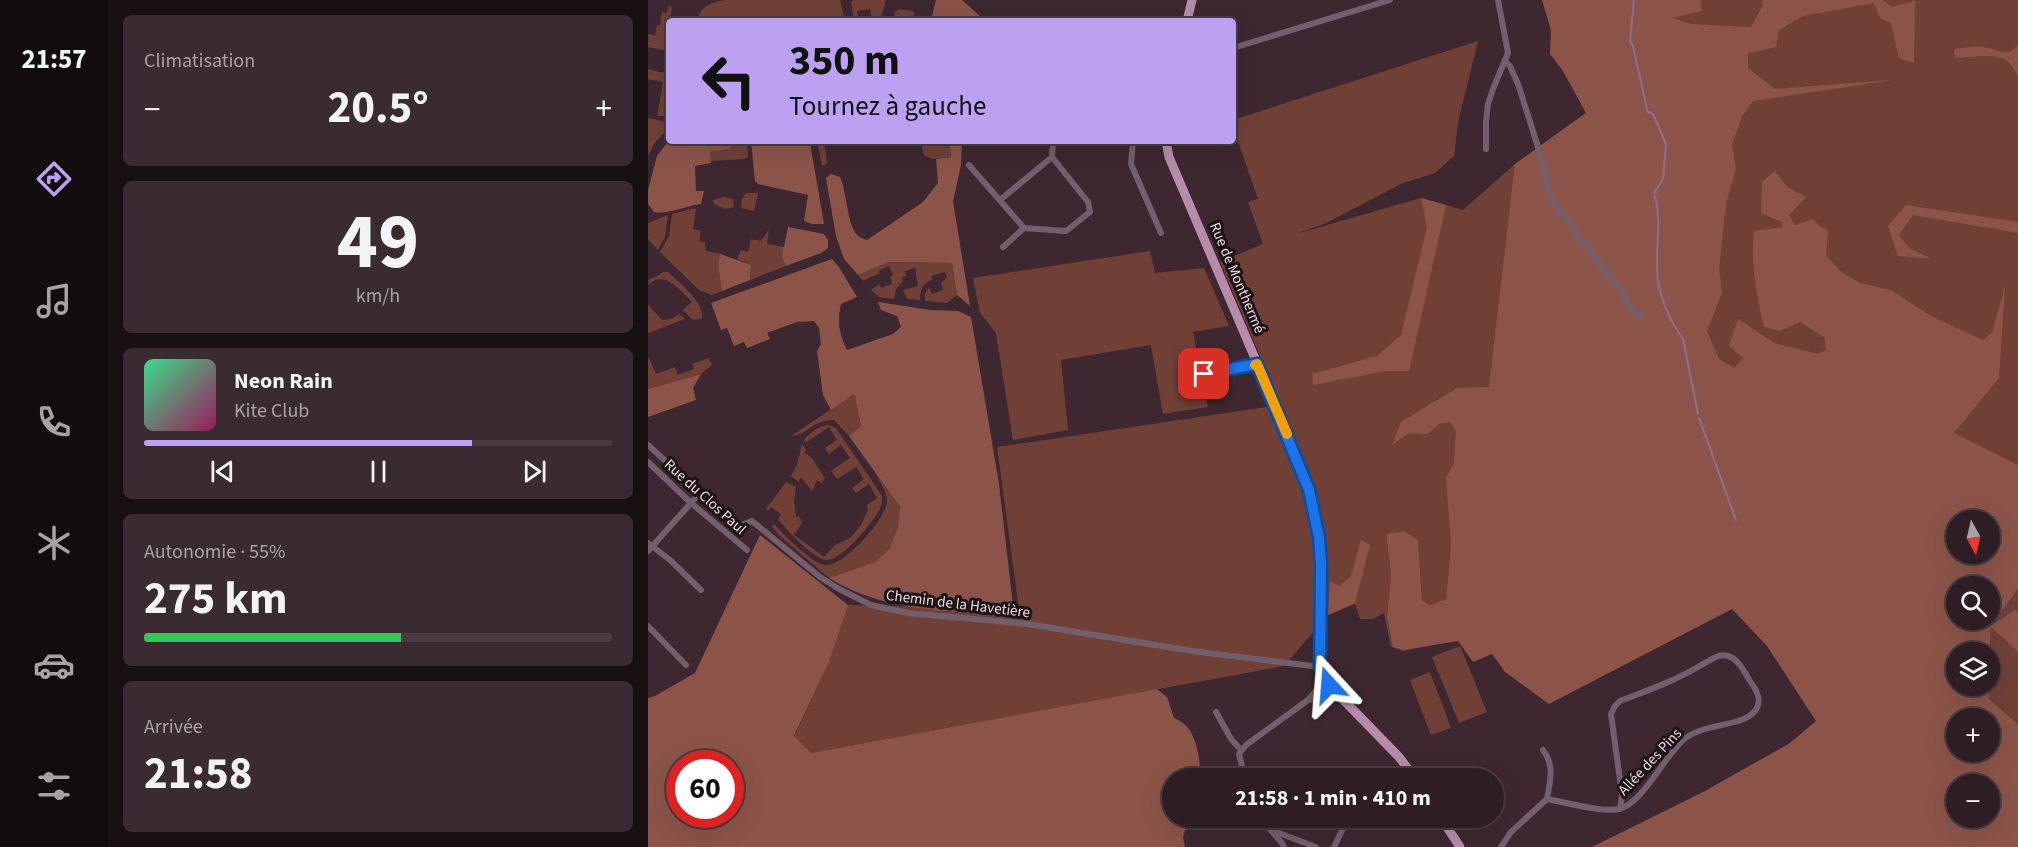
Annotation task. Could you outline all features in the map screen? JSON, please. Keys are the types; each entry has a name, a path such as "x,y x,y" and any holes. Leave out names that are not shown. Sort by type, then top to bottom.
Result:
{"main road":[{"path":"1188,18 1192,0"},
{"name":"Rue de Monthermé","path":"1167,144 1169,157 1309,490 1319,538 1320,667 1325,680 1407,768"},
{"path":"1448,828 1460,847"}],"street":[{"path":"1236,47 1390,0"},
{"path":"1486,149 1488,104 1492,88 1506,62 1508,53 1498,0"},
{"path":"1506,62 1518,84 1554,203 1640,317"},
{"path":"969,165 1024,228 1066,231 1090,212 1088,202 1052,157 1053,144"},
{"path":"1133,144 1131,164 1161,233"},
{"path":"1000,200 1052,157"},
{"path":"1003,247 1024,228"},
{"path":"1204,374 1257,364"},
{"name":"Chemin de la Havetière","path":"648,445 733,523 742,525 752,521 820,577 871,604 908,613 1028,624 1192,651 1320,667"},
{"name":"Rue du Clos Paul","path":"648,462 691,503 747,550"},
{"path":"699,494 649,547 670,560 701,590"},
{"path":"648,626 686,665"},
{"name":"Allée des Pins","path":"1546,799 1607,810 1620,809 1632,803 1686,737 1705,729 1748,718 1755,712 1759,705 1758,698 1736,660 1730,656 1716,657 1678,679 1620,701 1615,706 1611,714 1622,795 1620,809"},
{"path":"1242,768 1241,750 1308,700 1325,680"},
{"path":"1308,700 1339,695"},
{"path":"1216,712 1231,739 1241,750"},
{"path":"1501,847 1511,832 1546,799 1551,768 1549,758 1543,750"},
{"path":"1334,847 1343,828"},
{"path":"1270,830 1310,847"},
{"path":"1270,830 1284,847"}],"shaded area":[{"path":"726,0 840,0 844,18 698,18 701,11 712,3"},
{"path":"853,0 886,0 881,18 872,18 870,9 857,11 858,18 854,18 851,2"},
{"path":"936,0 962,0 982,18 932,18"},
{"path":"1542,0 1700,0 1702,11 1672,18 1691,24 1751,27 1763,5 1763,0 1883,0 1891,7 1915,1 1914,63 1899,58 1891,23 1880,18 1874,3 1803,16 1779,30 1776,47 1748,53 1748,68 1775,89 1893,80 1753,101 1742,116 1732,145 1736,169 1726,204 1719,269 1722,293 1707,331 1719,359 1734,368 1743,358 1729,346 1738,319 1774,343 1818,354 1826,350 1825,338 1800,322 1780,331 1764,327 1755,279 1753,243 1754,231 1783,227 1782,222 1761,213 1762,182 1775,171 1787,187 1806,197 1789,215 1795,225 1813,219 1819,226 1828,230 1826,255 1840,271 1860,283 1891,290 1929,315 1983,340 1992,333 2005,286 1999,378 1954,433 2018,465 2018,589 2000,614 2000,576 1946,576 1946,630 1991,630 1990,642 1946,642 1946,696 1989,696 1989,699 1999,708 1946,708 1946,762 2000,762 2000,708 2018,724 2018,847 1592,847 1705,791 1790,743 1816,721 1767,646 1732,609 1549,704 1505,672 1492,654 1473,662 1458,641 1403,650 1393,647 1387,615 1391,575 1386,534 1404,531 1418,540 1422,600 1430,605 1446,599 1451,543 1446,478 1454,463 1456,431 1450,422 1439,424 1427,434 1409,433 1392,445 1401,422 1457,388 1489,387 1515,164 1586,113 1563,71 1550,54 1551,30"},
{"path":"1555,0 2018,0 2018,465 1954,434 1955,510 1946,510 1946,564 1874,636 1451,543 1446,599 1430,605 1422,600 1418,540 1386,534 1391,575 1387,615 1458,640 1403,651 1391,647 1384,613 1373,619 1360,619 1355,604 1328,615 1284,666 811,753 794,737 829,662 848,605 1019,609 997,447 1281,405 1220,262 1263,244 1248,202 1258,199 1236,136 1236,119 1478,41 1458,122 1454,156 1435,173 1403,183 1324,224 1296,234 1421,198 1463,210 1515,164 1586,113"},
{"path":"668,6 672,7 670,18 666,18 666,50 648,47 648,34 655,35 657,25 660,25 662,12 667,13"},
{"path":"899,9 913,11 914,14 913,18 895,18 894,13"},
{"path":"2018,44 2018,76 2006,60 2000,58 1955,57 1954,49 1980,47 2006,52"},
{"path":"648,69 666,74 666,116 657,116 663,82 648,79"},
{"path":"648,118 666,122 666,130 654,144 648,156"},
{"path":"666,144 731,144 730,149 710,152 711,163 695,166 696,191 704,191 701,204 659,213 654,212 648,204 648,190 657,156"},
{"path":"730,144 747,144 748,157 710,161 710,152 729,149"},
{"path":"751,144 810,144 824,224 804,221 808,195 758,184 755,181"},
{"path":"818,144 824,144 827,163 822,165"},
{"path":"922,144 949,144 951,157 932,159 924,155"},
{"path":"949,144 962,144 961,165 953,201 970,306 957,295 952,263 889,262 858,275 844,259 836,236 826,178 831,174 840,177 854,231 858,236 867,240 923,202 938,183 936,159 951,157"},
{"path":"746,193 758,193 754,211 741,208 742,199"},
{"path":"724,197 733,199 732,208 725,209 714,204 713,200"},
{"path":"1421,198 1446,205 1409,371 1386,371 1313,385 1312,374 1377,356 1401,335 1427,227"},
{"path":"1906,205 2018,222 2018,233 1913,215 1899,235 1909,248 1932,259 1898,256 1888,226"},
{"path":"696,209 693,229 701,231 699,241 705,242 706,251 720,254 718,265 722,291 712,295 699,290 660,252 669,236 672,214"},
{"path":"668,215 665,237 658,250 648,239 648,223"},
{"path":"788,227 824,234 828,240 828,248 821,253 786,266 782,257"},
{"path":"769,229 767,244 783,247 782,257 786,266 750,280 751,265 737,259 741,250 748,252 751,239 761,241"},
{"path":"1150,251 1155,273 1204,268 1229,326 1193,332 1208,407 1163,414 1151,345 1061,360 1068,430 1013,440 996,333 980,313 973,278"},
{"path":"720,254 751,265 750,280 722,291 718,265"},
{"path":"832,259 857,297 841,304 839,322 847,350 893,334 901,327 897,316 881,310 878,302 930,310 958,311 971,317 999,484 1014,614 943,611 895,604 872,598 829,578 875,562 890,548 898,526 900,507 849,436 861,426 854,394 831,410 823,395 817,351 821,344 819,328 814,321 797,322 767,333 770,339 747,348 744,342 734,346 727,328 721,330 711,303"},
{"path":"889,262 952,263 957,295 947,303 925,301 925,294 929,287 932,294 943,290 941,283 947,278 945,272 931,276 932,280 922,288 920,300 907,299 903,290 918,286 915,268 905,271 906,276 902,277 903,281 896,289 894,299 879,297 871,290 879,284 881,288 892,284 890,277 893,275 889,266 863,281 858,275"},
{"path":"668,272 696,300 702,313 702,319 693,320 683,310 692,302 672,283 660,279 648,285 649,279"},
{"path":"648,305 662,320 672,319 679,314 685,319 648,333"},
{"path":"648,356 656,374 675,367 678,375 694,369 692,364 709,358 712,365 701,374 648,389"},
{"path":"701,374 693,388 696,400 648,417 648,389"},
{"path":"854,394 861,426 849,436 834,420 820,422 801,434 791,436"},
{"path":"829,425 836,428 882,499 878,512 858,538 841,554 827,560 815,555 794,537 778,519 781,514 771,507 768,511 766,509 786,482 796,487 794,502 796,517 799,516 802,523 794,535 824,557 835,545 850,538 861,525 868,510 867,505 877,498 869,484 856,493 852,488 864,479 856,467 837,479 831,471 850,458 841,445 829,454 825,448 837,440 829,427 805,443 804,440 815,430"},
{"path":"802,444 806,450 804,452 811,457 825,478 822,483 817,480 812,491 801,477 799,482 791,476 797,465"},
{"path":"872,469 900,507 898,526 890,548 875,562 829,578 772,527 774,524 819,563 832,564 841,559 862,541 885,510 886,493"},
{"path":"760,535 848,605 829,662 794,736 811,753 1157,689 1167,697 1174,718 1182,722 1193,735 1200,768 1162,768 1162,828 1195,828 1185,830 1183,838 1185,847 648,847 648,698 695,673"},
{"path":"1361,540 1370,545 1355,603 1328,615 1330,582 1340,586 1351,576"},
{"path":"2018,589 2018,724 1989,699 1989,696 2000,696 2000,642 1991,642 1991,630 2000,630 2000,614"},
{"path":"2015,610 2018,612 2018,652 1994,630 2000,630 2000,620"},
{"path":"1460,646 1487,712 1459,723 1432,657"},
{"path":"1430,672 1451,728 1431,735 1410,680"}],"waterway":[{"path":"1634,0 1630,41 1648,112 1653,114 1666,144 1663,179 1654,193 1658,221 1659,287 1673,324 1683,339 1698,414"},
{"path":"1699,418 1736,520"}],"slow traffic":[{"path":"1255,365 1257,364 1287,434"}],"route":[{"path":"1204,374 1257,364 1298,459 1309,490 1319,538 1320,667 1329,685"}]}
